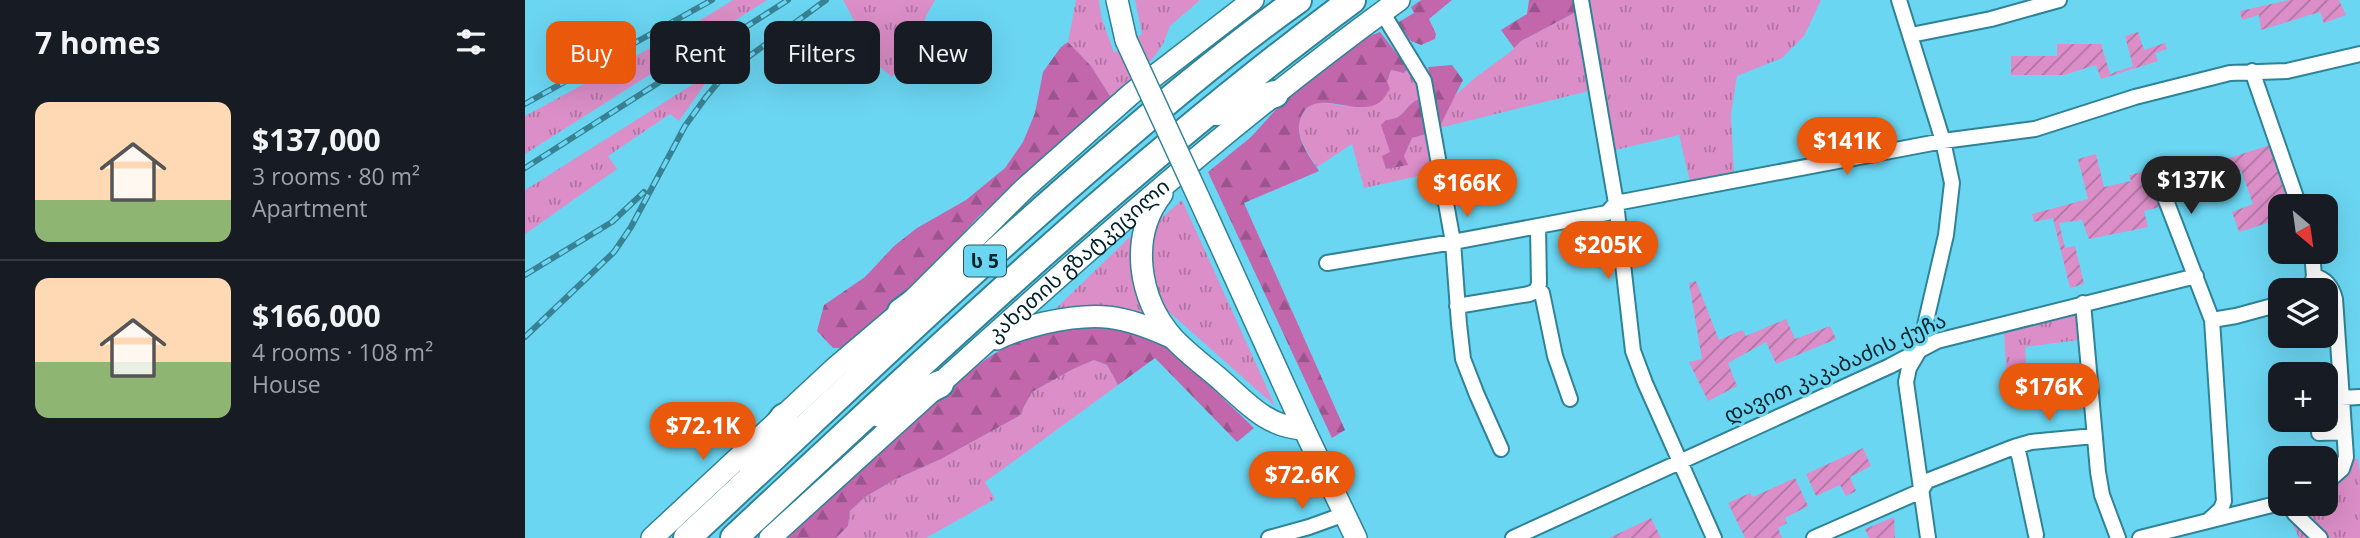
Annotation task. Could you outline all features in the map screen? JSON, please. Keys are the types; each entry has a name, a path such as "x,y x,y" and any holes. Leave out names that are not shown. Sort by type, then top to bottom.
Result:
{"highway":[{"name":"ს 5","path":"687,538 1027,223 1178,94 1261,26 1298,0"},
{"name":"კახეთის გზატკეცილი","path":"734,538 1068,232 1202,117 1352,0"},
{"path":"1202,117 1275,94"},
{"path":"901,312 1027,223"},
{"path":"856,425 940,384"},
{"path":"716,511 784,416"}],"street":[{"path":"1117,0 1126,40 1356,538"},
{"path":"652,538 835,368 901,312 1025,188 1131,94 1253,0"},
{"path":"1581,0 1616,203 1633,351 1714,538"},
{"path":"1899,0 1943,141 1952,183 1946,235 1919,351 1909,368 1906,382 1928,538"},
{"path":"1911,35 1991,19 2059,0"},
{"path":"1391,6 1424,81 1453,243 1457,306 1467,372 1501,449"},
{"name":"კახეთის გზატკეცილი","path":"770,538 1086,252 1275,94 1391,6"},
{"path":"1327,263 1453,243 1607,213 1616,203 1943,141 2035,129 2135,97 2230,73 2287,71 2360,54"},
{"path":"2252,71 2295,194"},
{"path":"2154,169 2211,320 2224,501 2221,509 2209,520"},
{"path":"1178,174 1151,210 1145,225 1142,251 1144,285 1149,300 1173,338 1269,420 1290,428 1304,429"},
{"path":"1536,291 1540,279 1538,226"},
{"name":"დავით კაკაბაძის ქუჩა","path":"1513,538 1937,341 2196,276"},
{"path":"1457,306 1536,291 1542,293 1555,356 1570,399"},
{"path":"2083,303 2094,436 2102,495 2118,538"},
{"path":"2211,320 2268,307"},
{"path":"971,355 1005,335 1034,325 1093,315 1132,321 1173,338"},
{"path":"2337,348 2345,464 2338,472"},
{"path":"2341,398 2360,397"},
{"path":"2319,433 2344,432"},
{"path":"1814,538 1920,491 1927,481 2014,447 2031,442 2094,436"},
{"path":"2014,447 2019,454 2036,535"},
{"path":"2140,538 2268,506"},
{"path":"1269,538 1345,514"},
{"path":"2297,516 2320,538"}],"green space":[{"path":"733,0 767,0 734,21 699,21"},
{"path":"843,0 935,0 925,21 894,21 892,77 880,67 880,21 854,21"},
{"path":"1076,0 1099,0 1101,16 1114,53 1142,34 1135,0 1200,0 1170,26 1154,57 1112,99 1091,66 1068,42"},
{"path":"1421,0 1452,0 1429,19 1436,34 1435,39 1421,45 1411,41 1397,23 1414,13 1411,7"},
{"path":"1529,0 1573,0 1576,12 1521,41 1514,48 1501,30 1527,14"},
{"path":"1589,0 1821,0 1804,36 1782,58 1737,76 1731,114 1734,176 1690,182 1679,135 1615,150"},
{"path":"2289,0 2339,0 2346,15 2324,23 2320,12 2261,30 2259,15 2242,20 2240,11"},
{"path":"1576,12 1589,91 1439,128 1453,97 1476,77 1521,41"},
{"path":"1380,32 1408,68 1404,73 1391,70 1387,82 1390,89 1381,101 1371,106 1326,103 1307,108 1301,117 1299,131 1303,146 1319,171 1244,203 1345,430 1332,438 1208,172 1251,137 1291,93 1354,42"},
{"path":"2138,32 2144,50 2165,43 2167,49 2155,53 2158,61 2101,79 2096,65 2064,75 2011,75 2011,56 2057,56 2057,44 2101,44 2110,74 2133,66 2125,36"},
{"path":"1068,42 1091,66 1112,99 979,216 909,292 858,339 842,348 833,348 817,331 824,305 865,277 894,246 917,228 966,200 1005,168 1023,142 1035,113 1043,72 1061,47"},
{"path":"650,48 650,74 636,83 636,56"},
{"path":"1452,65 1463,80 1439,128 1428,67"},
{"path":"1408,68 1415,78 1419,99 1401,115 1386,120 1384,134 1391,153 1383,157 1386,169 1407,164 1404,156 1412,138 1426,134 1432,173 1364,188 1352,144 1317,167 1299,133 1301,117 1306,109 1315,102 1347,106 1387,82 1391,70 1404,73"},
{"path":"584,84 635,84 525,154 525,116"},
{"path":"693,84 705,84 679,121 670,114 608,156 617,169 525,234 525,190"},
{"path":"1419,99 1426,134 1412,138 1404,156 1408,165 1386,169 1382,156 1390,152 1381,125 1386,120 1401,115"},
{"path":"2273,144 2290,194 2268,194 2268,223 2239,232 2232,212 2253,204 2241,170 2222,176 2217,162"},
{"path":"2096,154 2104,187 2131,181 2129,175 2146,171 2160,207 2144,211 2148,227 2089,239 2082,220 2059,223 2065,248 2075,246 2084,284 2070,288 2053,218 2034,222 2032,214 2088,199 2078,159"},
{"path":"1182,200 1275,406 1158,300 1150,256 1156,223"},
{"path":"1135,232 1154,323 1047,317"},
{"path":"1696,281 1719,340 1742,330 1746,336 1786,319 1795,339 1830,326 1836,339 1776,364 1766,342 1728,363 1737,386 1708,401 1689,362 1702,359 1689,283"},
{"path":"2077,313 2079,340 2025,347 2028,385 2007,386 2004,332"},
{"path":"1107,322 1161,339 1254,428 1237,442 1155,358 1118,385 1107,365 1094,360 1032,392 1019,416 865,497 850,511 848,526 836,538 782,538 957,382 1002,349 1040,332"},
{"path":"1094,360 1107,365 1118,385 985,482 995,499 926,538 836,538 848,526 850,511 865,497 1019,416 1032,392"},
{"path":"1863,448 1871,466 1850,477 1856,491 1846,496 1840,485 1816,496 1806,474"},
{"path":"2352,459 2358,459 2360,538 2299,538 2289,516 2338,516 2338,475"},
{"path":"1795,478 1808,506 1785,518 1787,523 1778,528 1782,538 1745,538 1728,503 1750,493 1753,497"},
{"path":"1894,517 1895,538 1869,538 1865,529"},
{"path":"1651,518 1661,538 1609,538"}],"railway":[{"path":"525,104 712,0"},
{"path":"525,168 788,0"},
{"path":"525,337 614,252 631,227 685,126 725,74 826,0"},
{"path":"525,275 612,222 644,192"}]}
